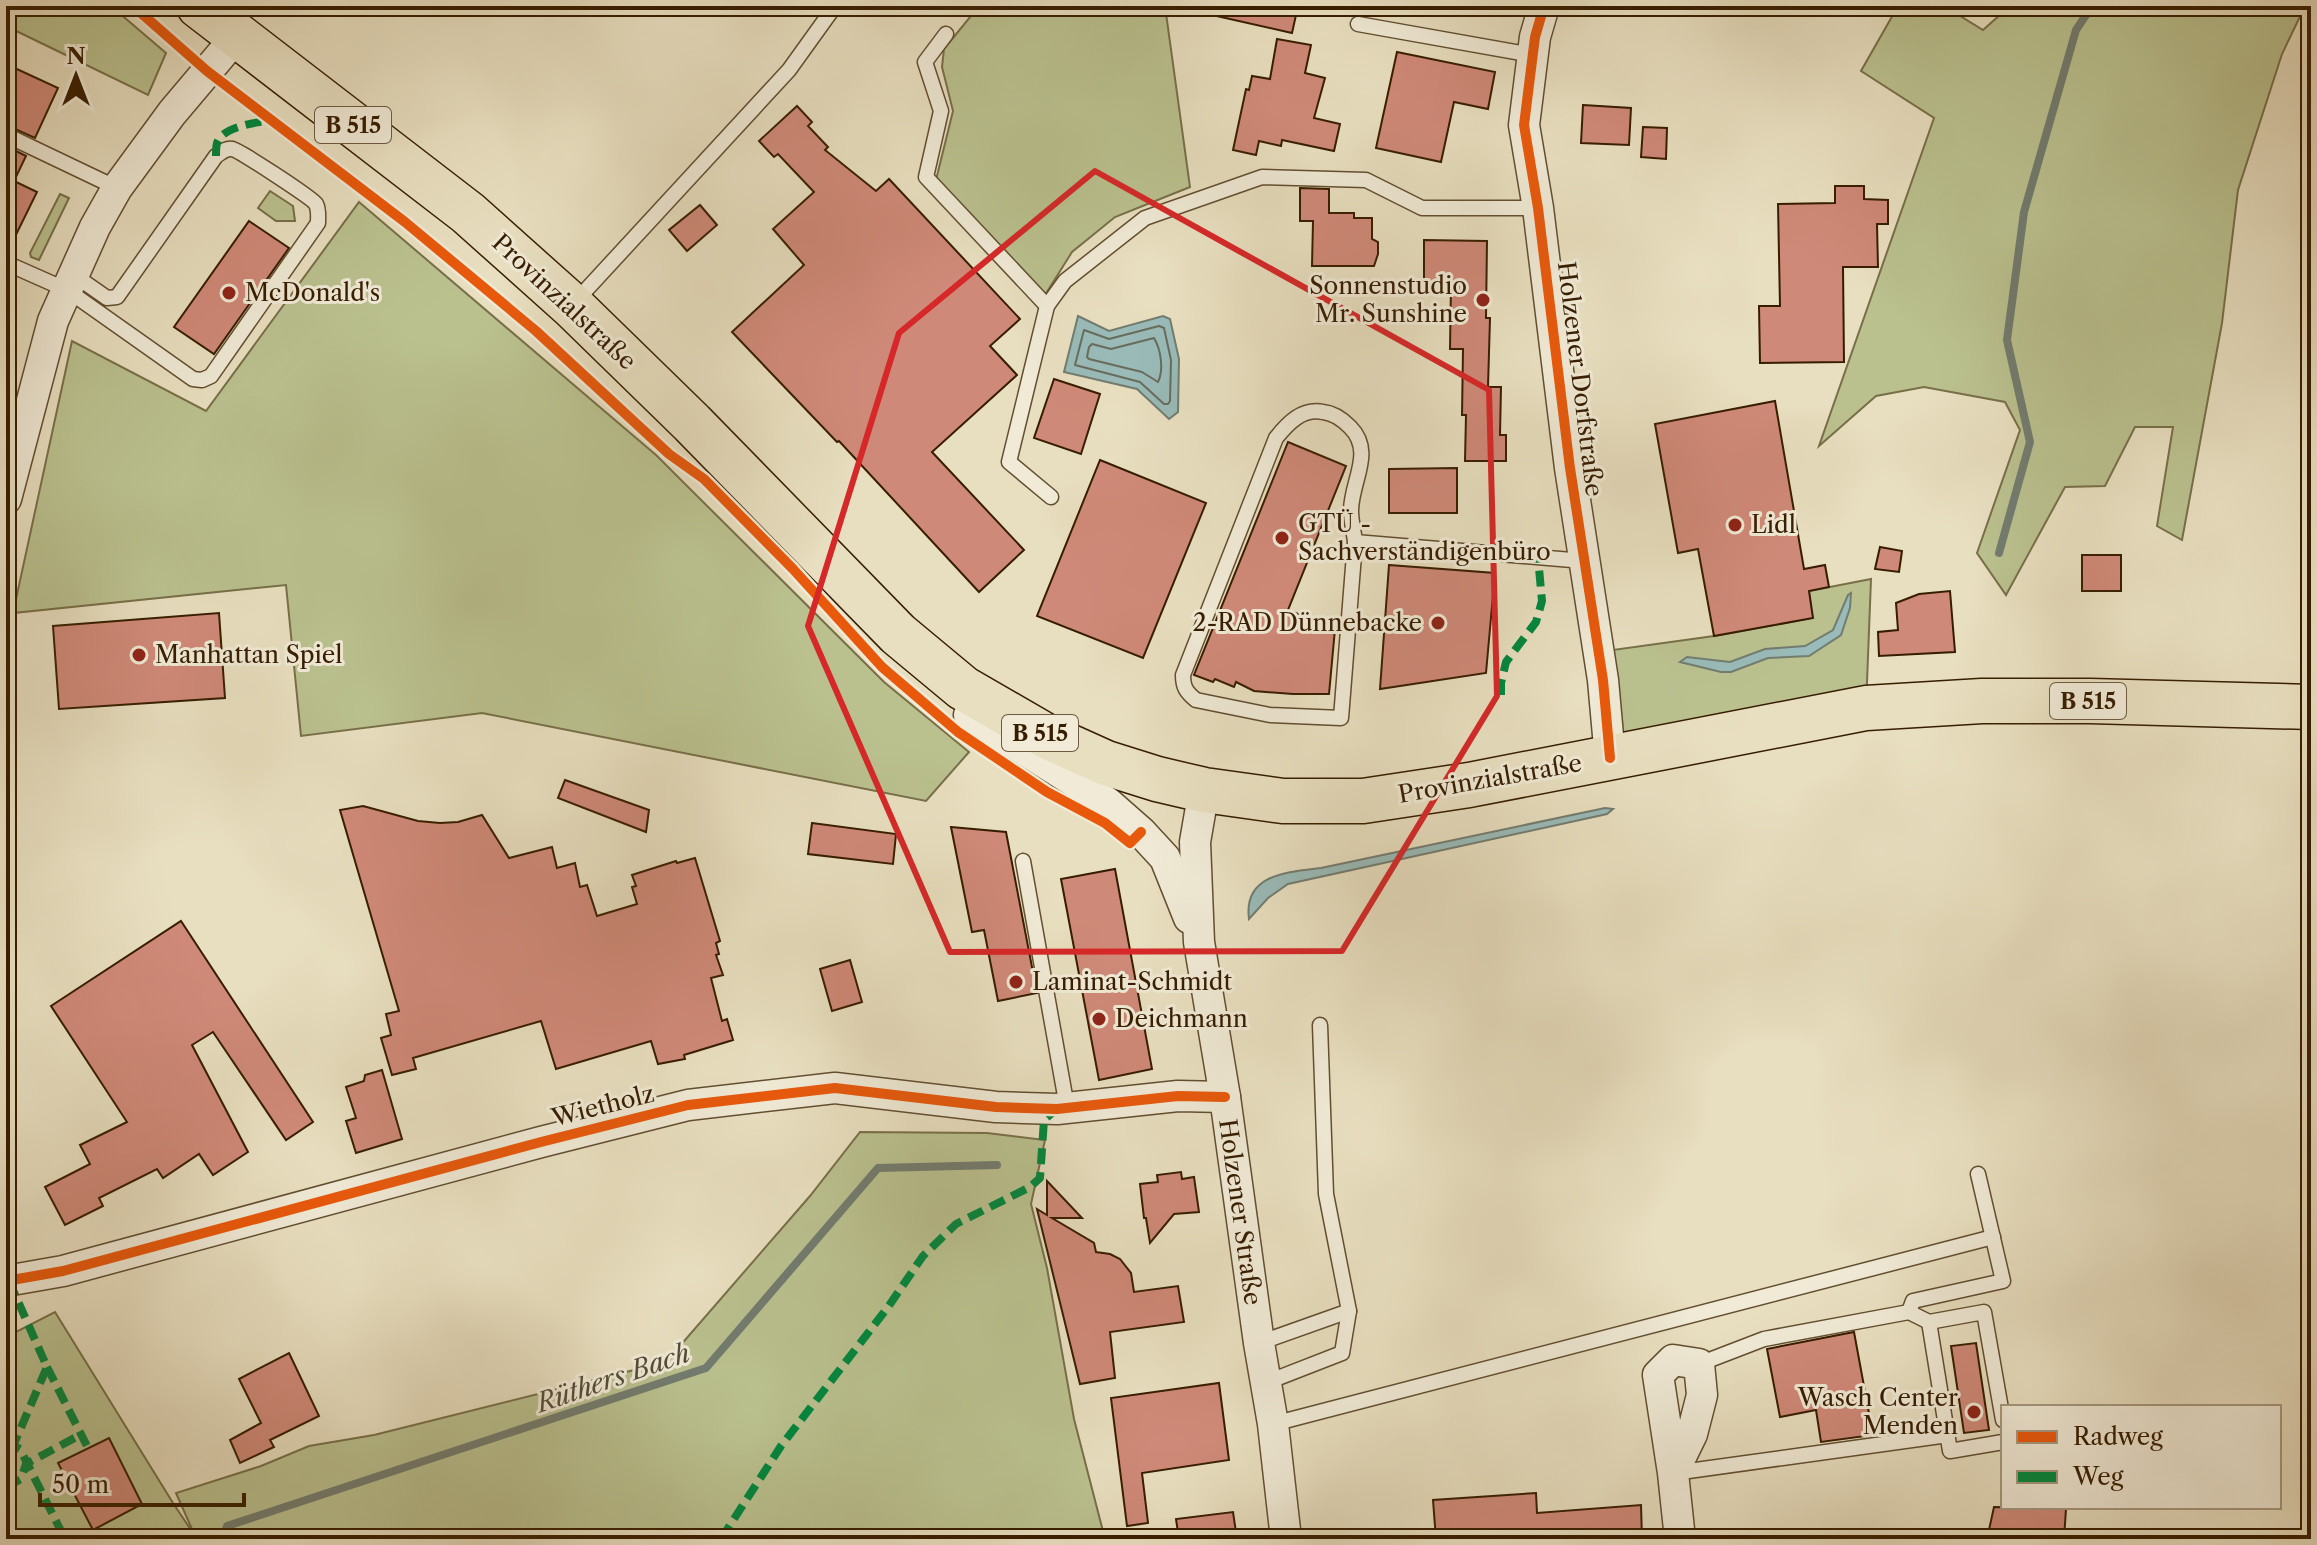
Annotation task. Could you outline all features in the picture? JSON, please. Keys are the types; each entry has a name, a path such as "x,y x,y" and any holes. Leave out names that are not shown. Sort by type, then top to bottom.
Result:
{"main road":[{"name":"Provinzialstraße","path":"199,6 468,213 572,306 692,423 898,634 963,688 1046,736 1106,763 1204,790 1283,801 1363,801 1469,785 1866,708 1982,701 2311,707"}],"street":[{"name":"Holzener Dorfstraße","path":"1544,6 1535,37 1524,125 1538,208 1568,453 1603,680 1610,758"},
{"path":"6,499 53,321 95,227 117,188 172,113 237,36"},
{"name":"Provinzialstraße","path":"898,634 905,658 967,714 1108,803 1141,832 1165,858 1199,942"},
{"name":"Holzener Straße","path":"1204,790 1195,842 1199,942 1273,1424 1286,1539"},
{"name":"Wietholz","path":"6,1281 63,1271 688,1105 835,1088 996,1107 1067,1107 1178,1096 1225,1097"},
{"path":"1673,1473 1692,1434 1702,1395 1699,1364 1673,1360 1658,1375 1680,1539"}],"lane":[{"path":"572,306 789,70 835,6"},
{"path":"1358,24 1532,55"},
{"path":"946,34 925,62 941,111 926,177 1047,306"},
{"path":"6,135 117,188"},
{"path":"6,263 70,282 107,298 117,297 216,156 225,150 235,149 266,169 315,202 319,213 318,223 211,376 202,380 193,379 104,318 70,282"},
{"path":"1051,497 1009,462 1047,306 1065,281 1145,218 1262,177 1366,180 1422,208 1538,208"},
{"path":"1312,411 1325,412 1338,416 1357,434 1362,447 1362,463 1351,509 1355,542 1341,718 1270,715 1196,700 1187,693 1183,675 1276,438 1297,416 1312,411"},
{"path":"1355,542 1584,561"},
{"path":"1023,861 1067,1107"},
{"path":"1265,1383 1342,1353 1349,1311 1326,1194 1320,1025"},
{"path":"1909,1312 1913,1301 2003,1281 1978,1174"},
{"path":"1273,1424 1993,1237"},
{"path":"1259,1343 1349,1311"},
{"path":"1699,1364 1764,1339 1909,1312 1929,1322 1984,1312 2001,1409"},
{"path":"1929,1322 1950,1451 2001,1442"},
{"path":"1673,1473 1948,1435"}],"highlighted area":[{"path":"1095,171 1489,390 1497,696 1342,951 950,952 808,626 899,333"}],"green space":[{"path":"6,6 111,6 166,53 148,95 6,26"},
{"path":"979,6 1165,6 1190,187 1115,217 1072,252 1045,295 936,180 953,111 942,67 944,49"},
{"path":"1898,6 1944,6 1983,30 2010,6 2305,6 2282,54 2238,190 2222,323 2182,540 2157,526 2173,427 2135,427 2105,486 2065,487 2006,595 1977,553 2020,430 2005,402 1924,387 1876,396 1819,446 1934,118 1861,71"},
{"path":"270,191 293,206 295,221 276,221 258,208"},
{"path":"60,194 69,198 39,260 31,257 30,253"},
{"path":"359,202 656,455 884,682 969,752 926,801 482,713 301,736 286,585 13,613 72,341 206,411"},
{"path":"1871,579 1866,708 1610,758 1598,652 1812,618 1809,591"},
{"path":"860,1132 987,1133 1045,1140 1031,1204 1047,1268 1074,1419 1105,1539 6,1539 6,1337 55,1312 195,1536 176,1493 261,1466 309,1446 374,1435 666,1362 810,1196"}],"water":[{"path":"1078,316 1109,331 1163,316 1170,319 1179,359 1178,412 1169,419 1137,389 1064,372"},
{"path":"1851,593 1850,608 1841,635 1809,656 1768,658 1731,672 1680,662 1687,657 1730,662 1765,649 1805,646 1833,630"},
{"path":"1605,808 1613,809 1607,814 1288,884 1268,898 1249,919 1253,893 1260,884 1282,874"}],"building":[{"path":"1213,6 1298,6 1292,33 1212,15"},
{"path":"1277,39 1311,45 1305,73 1325,78 1314,118 1340,124 1334,151 1282,140 1281,146 1259,141 1256,155 1233,150 1246,89 1249,90 1252,76 1270,79"},
{"path":"1397,52 1495,72 1488,109 1454,102 1441,162 1376,148"},
{"path":"6,64 58,88 35,138 6,125"},
{"path":"1583,105 1631,108 1629,145 1581,143"},
{"path":"797,106 812,122 808,126 828,147 825,150 876,191 889,179 1020,319 990,346 1017,375 932,452 1024,550 979,592 839,441 732,332 804,265 773,229 814,192 778,154 774,157 759,141"},
{"path":"1643,127 1667,128 1666,159 1641,157"},
{"path":"6,146 26,156 14,181 37,192 7,253"},
{"path":"1835,186 1864,186 1864,199 1888,200 1888,224 1877,224 1878,267 1843,267 1844,362 1760,363 1759,306 1780,306 1778,204 1835,203"},
{"path":"1300,188 1329,189 1329,213 1354,213 1354,218 1372,218 1372,239 1378,242 1374,266 1312,266 1313,221 1300,221"},
{"path":"700,205 717,225 687,251 669,230"},
{"name":"McDonald's","path":"249,221 289,248 214,354 174,327"},
{"path":"1424,240 1487,241 1486,318 1490,318 1488,387 1501,387 1500,435 1506,435 1506,461 1465,461 1463,349 1450,349 1451,284 1424,284"},
{"path":"1054,379 1100,394 1081,454 1034,438"},
{"name":"Lidl","path":"1775,401 1804,569 1825,565 1829,587 1809,591 1813,618 1714,636 1698,549 1678,553 1655,424"},
{"name":"GTÜ - Sachverständigenbüro","path":"1288,442 1346,466 1288,610 1335,629 1329,694 1254,691 1236,682 1234,687 1194,675"},
{"path":"1100,460 1206,503 1143,658 1037,616"},
{"path":"1457,468 1457,513 1389,513 1389,469"},
{"path":"1880,547 1902,551 1899,572 1875,569"},
{"path":"2082,555 2121,555 2121,591 2082,591"},
{"name":"2-RAD Dünnebacke","path":"1389,565 1495,573 1486,673 1380,689"},
{"path":"1950,591 1955,652 1879,656 1878,632 1898,630 1896,603 1919,594"},
{"name":"Manhattan Spiel","path":"219,613 225,698 59,709 53,626"},
{"path":"565,780 649,810 646,832 558,798"},
{"path":"363,806 418,821 440,823 482,815 509,858 552,847 557,868 575,863 580,887 587,885 597,916 637,904 632,875 695,858 720,941 716,943 719,954 716,955 723,975 711,978 722,1021 727,1019 733,1040 684,1055 685,1059 658,1064 651,1041 556,1069 541,1021 413,1058 416,1069 392,1075 381,1038 391,1035 386,1014 399,1011 340,810"},
{"path":"812,823 896,834 893,864 808,854"},
{"path":"951,827 1006,832 1037,993 998,1001 984,930 972,932"},
{"path":"1115,869 1152,1069 1099,1080 1061,879"},
{"path":"181,921 313,1122 286,1140 213,1032 192,1045 248,1152 213,1175 199,1154 163,1178 157,1169 99,1198 103,1206 65,1225 45,1187 90,1164 80,1145 127,1122 51,1006"},
{"path":"850,960 862,1002 832,1011 820,969"},
{"path":"382,1070 402,1139 356,1153 346,1121 356,1118 346,1087 364,1081 365,1075"},
{"path":"1181,1172 1182,1179 1194,1177 1199,1212 1174,1214 1150,1243 1140,1184 1158,1182 1157,1175"},
{"path":"1047,1181 1082,1218 1052,1218 1094,1243 1096,1252 1120,1259 1131,1273 1134,1292 1178,1286 1184,1322 1110,1332 1115,1378 1080,1384 1037,1209 1047,1215"},
{"path":"1854,1332 1873,1435 1821,1442 1816,1410 1780,1417 1767,1349"},
{"path":"1976,1343 1989,1430 1964,1433 1951,1346"},
{"path":"289,1353 319,1416 270,1440 274,1447 240,1463 230,1440 261,1423 239,1379"},
{"path":"1219,1383 1229,1460 1142,1473 1148,1523 1127,1526 1111,1398"},
{"path":"109,1438 142,1504 93,1530 58,1463"},
{"path":"1536,1493 1537,1513 1641,1505 1642,1539 1436,1539 1433,1500"},
{"path":"1994,1507 2066,1509 2064,1539 2011,1534 2010,1539 1987,1539"},
{"path":"1233,1512 1237,1539 1179,1539 1176,1519"}],"waterway":[{"path":"1999,553 2030,442 2007,340 2024,212 2076,30 2092,6"},
{"name":"Rüthers Bach","path":"223,1539 227,1526 706,1368 878,1168 997,1165"}],"marked path":[{"path":"216,156 217,143 225,133 240,126 270,121"},
{"path":"1501,695 1506,662 1536,622 1542,601 1538,557"},
{"path":"721,1539 781,1446 888,1307 923,1256 956,1224 1030,1187 1040,1178 1044,1120 1057,1109"},
{"path":"9,1281 47,1367 14,1444"},
{"path":"47,1367 88,1448"},
{"path":"6,1487 21,1479 26,1464 80,1435"},
{"path":"6,1441 20,1449 65,1539"}],"cycle path":[{"path":"133,6 207,71 405,222 536,331 669,454 704,479 793,569 882,667 958,732 1047,792 1105,823 1130,843 1141,832"},
{"path":"1544,6 1535,37 1524,125 1538,208 1570,468 1603,680 1610,758"},
{"path":"6,1281 63,1271 688,1105 835,1088 996,1107 1057,1109 1178,1096 1225,1097"}],"place":[{"name":"McDonald's","path":"229,293"},
{"name":"Sonnenstudio Mr. Sunshine","path":"1483,300"},
{"name":"Lidl","path":"1735,525"},
{"name":"GTÜ - Sachverständigenbüro","path":"1282,538"},
{"name":"2-RAD Dünnebacke","path":"1438,623"},
{"name":"Manhattan Spiel","path":"139,655"},
{"name":"Laminat-Schmidt","path":"1016,982"},
{"name":"Deichmann","path":"1099,1019"},
{"name":"Wasch Center Menden","path":"1974,1412"}]}
